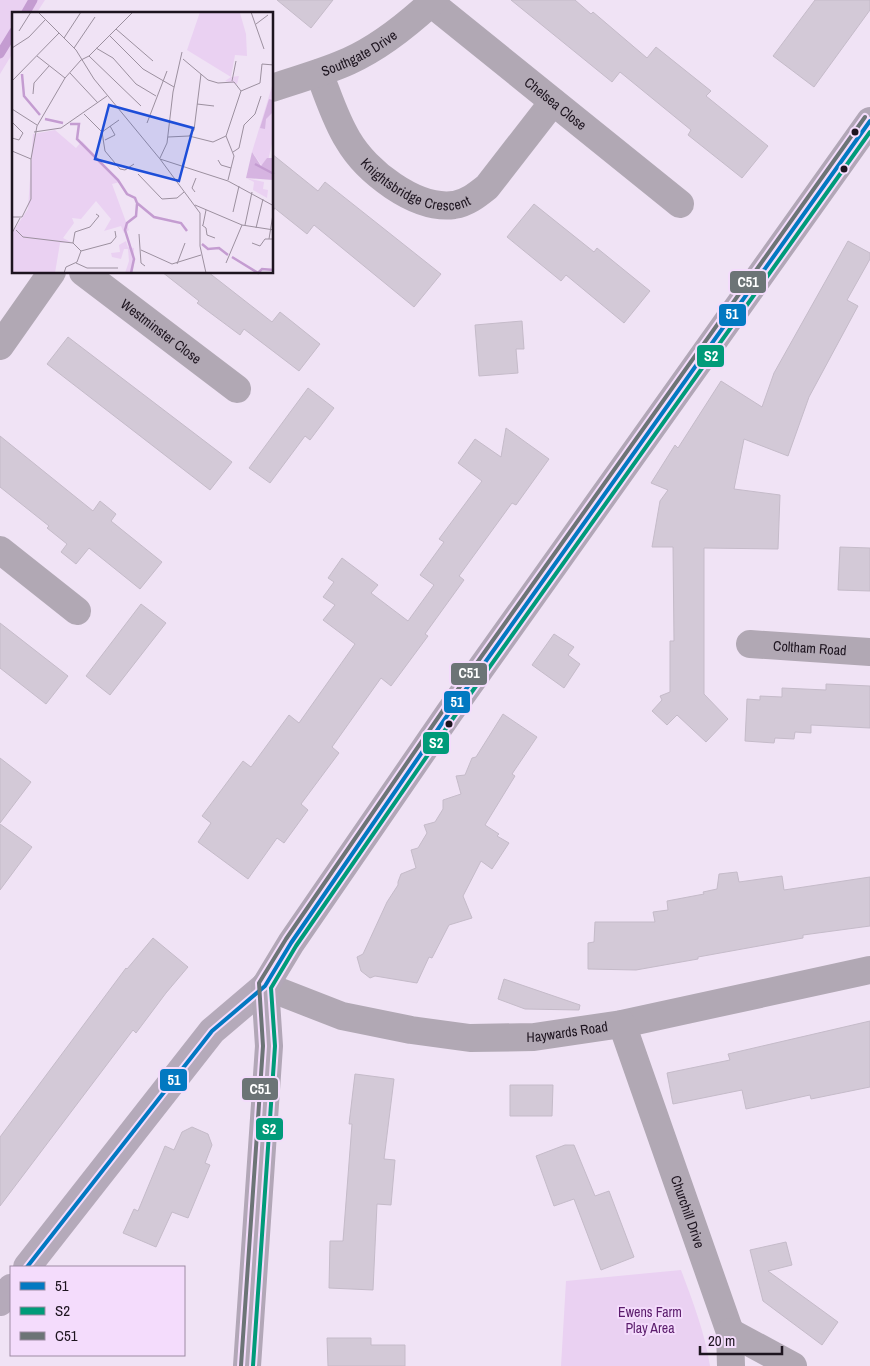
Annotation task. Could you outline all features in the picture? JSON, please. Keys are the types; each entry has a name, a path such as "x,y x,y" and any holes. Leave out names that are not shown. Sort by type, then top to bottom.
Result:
{"highway":[{"path":"247,1366 269,1046 265,986 291,943 449,713 870,121"}],"main road":[{"path":"28,1266 212,1031 265,986"},
{"path":"0,1302 10,1289"}],"street":[{"name":"Southgate Drive","path":"274,87 350,61 379,45 406,26 432,2"},
{"name":"Chelsea Close","path":"432,2 680,204"},
{"name":"Knightsbridge Crescent","path":"319,73 338,121 348,140 360,156 391,184 428,203 442,205 467,201 482,191 553,102"},
{"path":"0,346 51,274"},
{"name":"Westminster Close","path":"86,274 238,389"},
{"path":"0,550 77,611"},
{"name":"Coltham Road","path":"750,644 870,652"},
{"name":"Haywards Road","path":"265,986 342,1016 412,1030 470,1038 534,1037 622,1024 870,970"},
{"name":"Churchill Drive","path":"622,1024 730,1332 731,1366"},
{"path":"730,1332 792,1366"}],"green space":[{"path":"0,0 45,0 37,12 12,12 12,54 0,74"},
{"name":"Ewens Farm Play Area","path":"681,1270 702,1330 710,1366 561,1366 566,1281"}],"building":[{"path":"277,0 333,0 311,28"},
{"path":"511,0 575,0 591,14 593,12 647,58 656,47 711,91 706,96 768,146 742,178 688,135 691,130 620,72 612,82"},
{"path":"815,0 870,0 870,10 814,87 773,56"},
{"path":"274,156 318,191 325,182 441,274 414,307 314,225 307,234 274,208"},
{"path":"534,204 594,252 597,248 650,291 624,323 566,275 561,281 507,237"},
{"path":"848,241 870,253 870,259 847,300 858,306 809,397 788,456 744,439 734,489 780,495 778,549 704,548 704,694 728,719 706,742 677,715 667,725 652,711 662,700 660,696 670,692 670,641 674,641 673,547 652,547 660,501 668,490 651,483 675,445 678,448 721,381 762,407 774,373"},
{"path":"165,274 211,274 272,322 280,312 320,344 299,371 244,329 240,335 197,303 199,301"},
{"path":"522,321 524,349 516,349 518,373 479,376 475,325"},
{"path":"68,337 232,462 210,490 47,364"},
{"path":"308,388 334,408 310,440 305,436 270,483 249,468"},
{"path":"506,428 549,459 516,505 512,503 459,576 464,580 425,634 428,636 391,686 381,678 332,747 339,753 301,804 308,810 284,843 277,838 248,879 198,842 211,823 202,816 243,761 251,767 289,715 299,723 355,644 323,620 335,605 323,597 334,582 328,578 342,558 378,585 371,593 408,621 434,585 420,575 444,542 439,539 482,481 458,463 475,439 501,457"},
{"path":"0,436 93,511 100,501 116,514 111,521 162,562 140,589 89,548 76,564 61,552 67,544 47,528 49,526 0,487"},
{"path":"840,547 870,548 870,591 838,590"},
{"path":"141,604 166,623 110,695 86,676"},
{"path":"0,623 68,676 46,704 0,668"},
{"path":"554,634 574,647 568,655 580,664 564,688 532,665"},
{"path":"826,684 870,686 870,728 811,725 811,733 795,732 794,739 775,738 774,743 745,741 747,699 760,700 760,696 782,697 782,688 826,690"},
{"path":"503,714 537,737 512,774 515,776 485,825 499,834 497,836 509,843 492,869 481,861 463,896 472,918 449,925 432,958 429,957 417,983 375,976 370,978 361,971 357,957 363,954 387,902 398,885 401,874 416,868 411,850 418,848 427,833 424,825 435,822 443,809 443,800 461,794 456,776 465,775 472,758 476,757"},
{"path":"0,758 31,782 0,823"},
{"path":"0,824 32,847 0,890"},
{"path":"737,872 739,882 782,876 784,890 870,877 870,926 803,935 803,938 636,970 588,969 588,943 594,942 595,922 655,922 653,912 668,910 667,901 704,894 703,892 717,889 719,874"},
{"path":"153,938 188,967 136,1033 133,1030 0,1206 0,1137 126,968"},
{"path":"504,979 580,1005 579,1010 525,1009 498,999"},
{"path":"870,1021 870,1087 811,1099 810,1095 746,1109 742,1090 673,1104 667,1073 730,1060 728,1054"},
{"path":"355,1074 394,1079 384,1159 395,1160 391,1205 377,1204 373,1290 329,1288 330,1241 343,1241 352,1124 349,1124"},
{"path":"510,1085 553,1085 552,1116 510,1116"},
{"path":"192,1127 208,1134 212,1145 205,1163 210,1165 188,1218 172,1212 156,1247 123,1233 134,1209 138,1211 165,1146 174,1150 182,1132"},
{"path":"565,1145 574,1145 595,1196 609,1191 634,1257 601,1270 574,1199 554,1206 536,1156"},
{"path":"786,1242 792,1265 768,1271 838,1322 822,1345 763,1301 750,1250"},
{"path":"327,1338 371,1338 371,1345 405,1345 405,1366 328,1366"}],"waterway":[{"path":"26,12 33,0"},
{"path":"0,54 12,34"}],"transit line":[{"name":"C51","path":"241,1366 263,1046 259,983 286,939 444,709 865,117"},
{"name":"51","path":"28,1266 212,1031 265,986 291,943 449,713 870,121"},
{"name":"S2","path":"253,1366 275,1046 271,988 296,946 454,717 870,132"}]}
